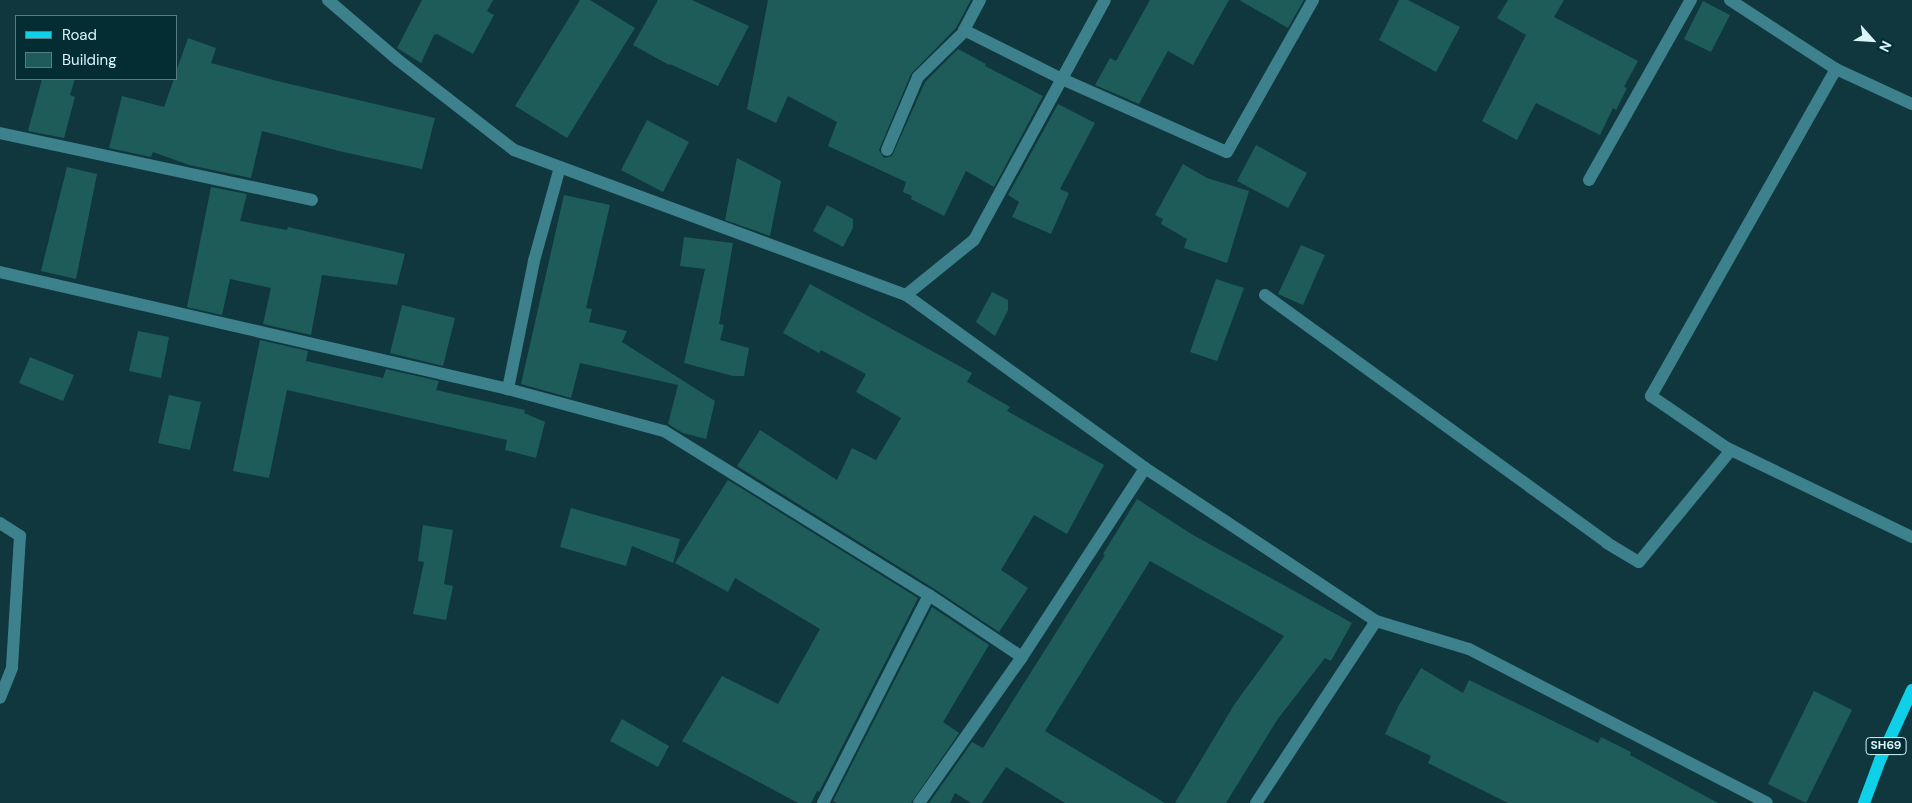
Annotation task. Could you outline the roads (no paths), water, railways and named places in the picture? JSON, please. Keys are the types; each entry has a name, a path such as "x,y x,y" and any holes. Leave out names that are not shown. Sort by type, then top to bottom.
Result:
{"main road":[{"name":"SH69","path":"1864,803 1880,760 1912,690"}],"street":[{"path":"328,0 398,60 514,150 906,295 1145,468 1376,621 1469,650 1767,803"},
{"path":"888,150 918,77 965,31 980,0"},
{"path":"906,295 974,240 1105,0"},
{"path":"965,31 1062,78 1227,152 1313,0"},
{"path":"1589,180 1691,0"},
{"path":"1730,0 1836,69 1912,104"},
{"path":"1836,69 1651,396 1731,450 1912,537"},
{"path":"0,132 312,200"},
{"path":"508,389 534,261 560,167"},
{"path":"0,272 508,389 664,431 929,595 1022,657"},
{"path":"1265,295 1607,543 1639,562 1731,450"},
{"path":"919,803 1022,657 1145,468"},
{"path":"0,523 20,536 12,668 0,698"},
{"path":"823,803 929,595"},
{"path":"1256,803 1376,621"}]}
